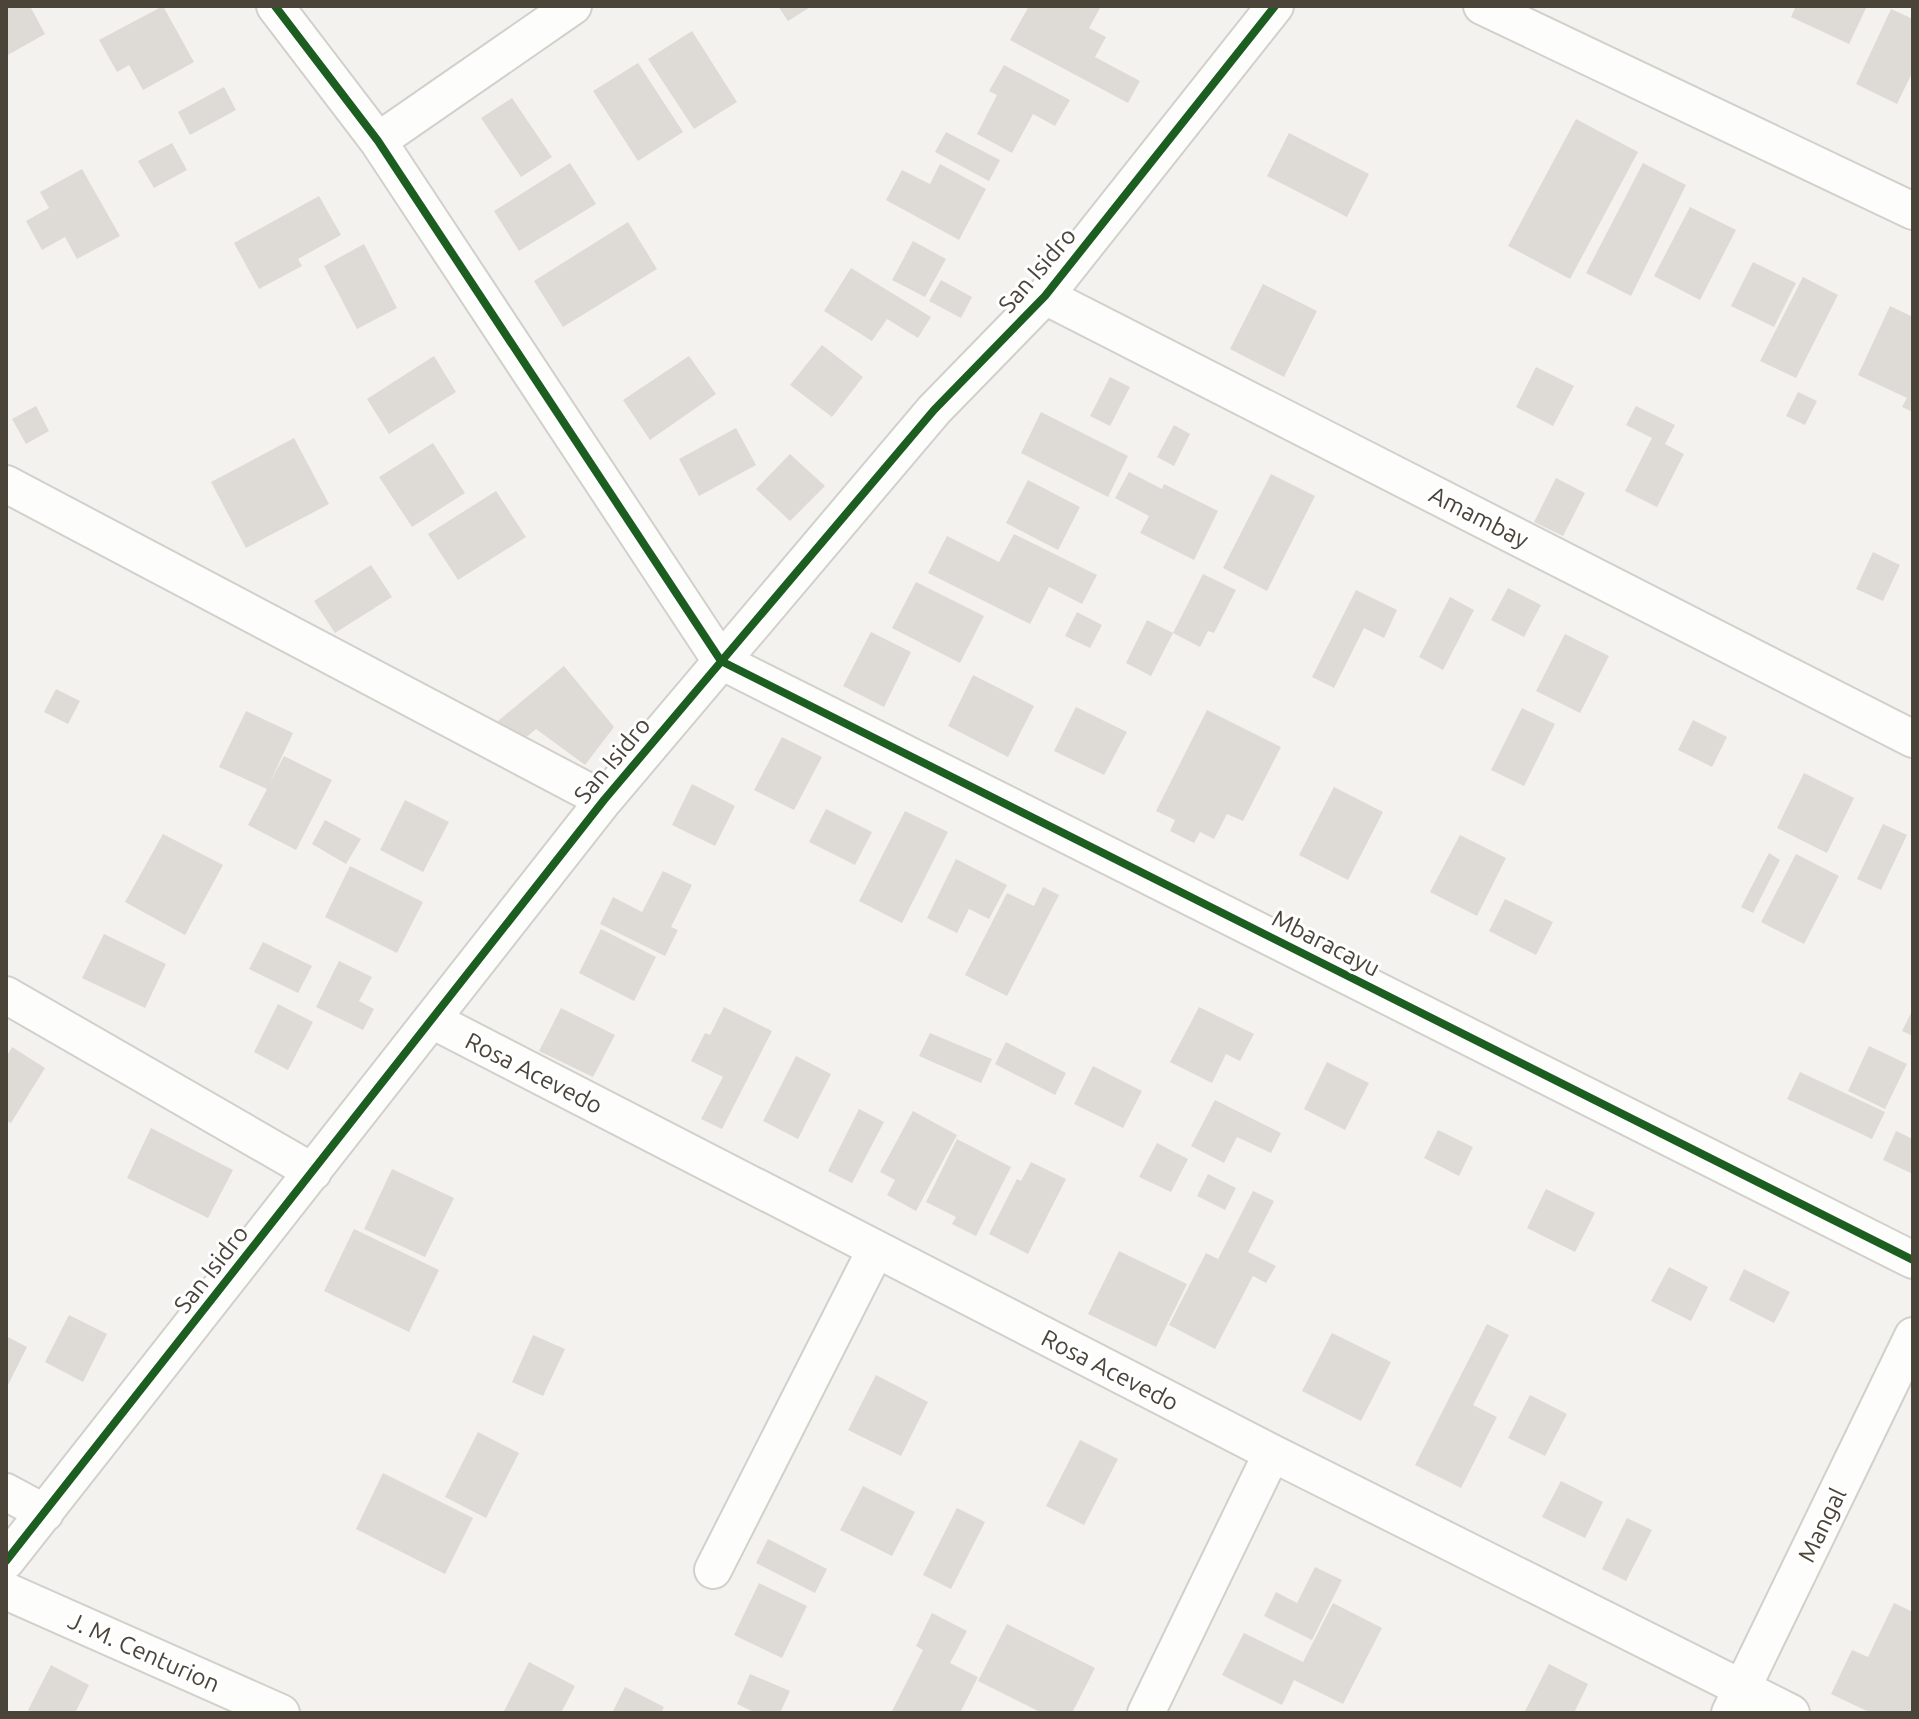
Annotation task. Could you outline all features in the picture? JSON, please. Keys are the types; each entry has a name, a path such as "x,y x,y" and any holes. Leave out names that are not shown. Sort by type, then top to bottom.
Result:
{"street":[{"path":"275,6 378,141 721,661"},
{"path":"378,141 573,6"},
{"name":"San Isidro","path":"6,1561 604,800 934,410 1045,296 1275,6"},
{"path":"1482,6 1913,211"},
{"name":"Amambay","path":"1045,296 1913,739"},
{"path":"6,484 604,800"},
{"name":"Mbaracayu","path":"721,661 1913,1260"},
{"path":"6,995 313,1172"},
{"name":"Rosa Acevedo","path":"432,1020 1272,1453 1737,1700 1791,1713"},
{"path":"713,1570 876,1249"},
{"name":"Mangal","path":"1737,1700 1913,1336"},
{"path":"1146,1713 1272,1453"},
{"path":"6,1492 45,1513"},
{"name":"J. M. Centurion","path":"6,1591 281,1713"}],"building":[{"path":"6,6 30,6 45,34 6,56"},
{"path":"163,6 194,62 143,90 129,65 117,72 99,40"},
{"path":"778,6 812,6 788,21"},
{"path":"1029,6 1100,8 1089,28 1106,37 1095,57 1140,81 1128,103 1010,40"},
{"path":"1796,6 1867,6 1849,44 1791,17"},
{"path":"1891,9 1913,19 1913,71 1897,104 1856,84"},
{"path":"692,31 737,102 694,129 648,59"},
{"path":"638,63 683,132 638,161 593,91"},
{"path":"1004,65 1070,100 1055,126 1033,114 1012,153 977,134 997,95 989,91"},
{"path":"224,87 236,110 190,135 178,112"},
{"path":"512,98 552,157 521,177 481,118"},
{"path":"1576,119 1638,152 1570,279 1508,246"},
{"path":"946,132 1000,160 989,181 935,152"},
{"path":"1289,133 1369,174 1347,217 1267,176"},
{"path":"172,143 187,170 154,188 138,161"},
{"path":"570,163 596,204 519,251 494,211"},
{"path":"1643,163 1686,185 1631,296 1586,273"},
{"path":"940,164 986,189 959,240 886,200 902,170 930,184"},
{"path":"82,169 120,236 77,259 65,237 42,250 26,221 49,208 40,192"},
{"path":"319,196 341,235 298,259 302,266 259,289 234,243"},
{"path":"1690,207 1736,230 1700,300 1654,276"},
{"path":"628,222 657,269 563,327 534,281"},
{"path":"913,241 946,259 925,297 892,280"},
{"path":"364,244 397,308 357,329 324,266"},
{"path":"1753,262 1796,283 1774,327 1731,306"},
{"path":"851,268 931,317 918,338 887,319 872,341 824,311"},
{"path":"1803,277 1838,295 1796,378 1760,361"},
{"path":"941,280 972,297 961,318 929,301"},
{"path":"1263,284 1317,311 1284,377 1230,349"},
{"path":"1890,306 1913,317 1913,412 1902,407 1907,398 1858,375"},
{"path":"822,345 863,377 832,417 790,385"},
{"path":"434,356 456,392 389,434 367,399"},
{"path":"689,356 716,394 650,440 623,400"},
{"path":"1536,367 1574,386 1553,426 1516,407"},
{"path":"1110,377 1130,387 1110,426 1090,416"},
{"path":"1798,392 1817,401 1805,425 1786,416"},
{"path":"36,406 49,431 26,444 12,419"},
{"path":"1636,406 1675,425 1665,444 1684,454 1657,507 1625,491 1652,438 1626,425"},
{"path":"1041,412 1128,456 1108,497 1021,453"},
{"path":"1174,425 1190,434 1174,466 1157,457"},
{"path":"736,428 756,465 699,496 679,459"},
{"path":"294,438 329,504 246,548 211,482"},
{"path":"433,443 465,493 412,527 379,477"},
{"path":"790,454 825,486 790,521 756,489"},
{"path":"1129,472 1162,489 1164,484 1218,511 1194,560 1140,533 1149,516 1115,498"},
{"path":"1271,474 1315,496 1267,591 1223,568"},
{"path":"1556,478 1585,493 1563,536 1534,522"},
{"path":"1028,480 1080,507 1058,550 1006,523"},
{"path":"496,491 526,537 458,580 428,534"},
{"path":"1014,534 1097,575 1082,604 1049,587 1030,624 928,573 947,536 999,562"},
{"path":"1873,552 1900,565 1883,601 1856,589"},
{"path":"371,565 392,597 335,633 314,601"},
{"path":"1203,574 1236,590 1214,633 1208,631 1200,647 1173,633"},
{"path":"916,582 984,616 960,663 892,628"},
{"path":"1508,588 1541,605 1524,637 1491,620"},
{"path":"1356,590 1397,610 1384,638 1364,628 1334,688 1312,677"},
{"path":"1450,597 1474,610 1443,670 1419,657"},
{"path":"1077,612 1102,625 1090,648 1065,636"},
{"path":"1147,620 1173,633 1151,676 1126,663"},
{"path":"871,632 911,652 884,707 843,686"},
{"path":"1565,634 1609,656 1580,713 1536,691"},
{"path":"564,666 614,727 585,765 536,729 517,745 498,721"},
{"path":"973,675 1034,706 1008,757 948,726"},
{"path":"56,689 80,701 68,724 44,712"},
{"path":"1076,707 1127,732 1104,775 1054,751"},
{"path":"1522,708 1555,724 1524,786 1491,770"},
{"path":"1207,710 1281,747 1243,821 1227,814 1214,839 1200,832 1194,843 1170,831 1175,820 1156,811"},
{"path":"246,711 293,733 270,782 284,756 332,780 296,850 248,825 267,789 219,767"},
{"path":"1693,720 1727,737 1712,767 1678,750"},
{"path":"782,737 822,757 794,810 754,790"},
{"path":"1804,773 1854,798 1827,853 1777,828"},
{"path":"692,784 735,806 715,846 672,825"},
{"path":"1334,787 1383,812 1348,880 1299,855"},
{"path":"405,800 449,822 423,872 380,850"},
{"path":"826,809 872,832 855,865 809,842"},
{"path":"905,811 948,832 902,923 859,901"},
{"path":"325,820 361,839 346,864 312,844"},
{"path":"1883,824 1907,835 1881,890 1857,879"},
{"path":"163,834 223,865 185,935 125,902"},
{"path":"1460,835 1506,858 1477,916 1430,892"},
{"path":"1769,853 1780,860 1753,913 1741,907"},
{"path":"1796,854 1839,876 1804,944 1761,922"},
{"path":"956,859 1007,885 989,919 969,909 957,933 927,918"},
{"path":"350,866 423,902 397,953 325,917"},
{"path":"663,871 692,885 671,927 678,930 665,956 600,924 613,897 642,912"},
{"path":"1043,887 1059,895 1007,996 965,975 1007,893 1034,906"},
{"path":"1505,899 1553,922 1536,955 1489,931"},
{"path":"601,929 656,957 634,1001 579,973"},
{"path":"104,934 166,964 145,1008 82,978"},
{"path":"263,942 312,966 298,993 249,969"},
{"path":"339,961 372,977 359,1001 374,1009 363,1030 316,1007"},
{"path":"278,1004 313,1022 288,1070 254,1052"},
{"path":"724,1007 772,1031 722,1129 701,1119 723,1077 691,1061 705,1033 710,1035"},
{"path":"1199,1007 1254,1034 1240,1061 1226,1054 1212,1083 1170,1062"},
{"path":"561,1008 615,1035 593,1077 539,1051"},
{"path":"1913,1009 1913,1036 1902,1031"},
{"path":"930,1033 992,1059 981,1083 919,1056"},
{"path":"1006,1042 1066,1073 1055,1095 995,1064"},
{"path":"1869,1046 1907,1064 1885,1109 1848,1091"},
{"path":"12,1047 45,1068 11,1123 6,1121 6,1057"},
{"path":"796,1056 831,1074 798,1139 763,1121"},
{"path":"1327,1062 1369,1083 1345,1130 1304,1109"},
{"path":"1093,1066 1142,1091 1123,1128 1074,1104"},
{"path":"1800,1072 1885,1112 1872,1139 1787,1099"},
{"path":"1215,1100 1281,1133 1271,1153 1237,1137 1224,1163 1191,1146"},
{"path":"859,1109 884,1122 852,1183 828,1171"},
{"path":"913,1111 957,1135 916,1211 887,1195 895,1180 880,1172"},
{"path":"151,1128 233,1170 208,1218 127,1178"},
{"path":"1438,1130 1473,1147 1459,1176 1424,1158"},
{"path":"1896,1131 1913,1139 1913,1174 1883,1160"},
{"path":"957,1139 1011,1167 976,1236 952,1224 956,1217 926,1202"},
{"path":"1157,1143 1188,1159 1171,1192 1139,1177"},
{"path":"1031,1162 1066,1179 1028,1254 989,1234 1017,1179 1021,1181"},
{"path":"392,1169 454,1198 425,1257 364,1229"},
{"path":"1208,1174 1236,1188 1225,1210 1197,1196"},
{"path":"1546,1189 1595,1213 1575,1252 1527,1228"},
{"path":"1253,1191 1274,1201 1248,1252 1276,1266 1266,1283 1253,1276 1215,1349 1169,1325 1206,1253 1218,1259"},
{"path":"354,1229 439,1270 409,1332 324,1291"},
{"path":"1119,1251 1187,1284 1156,1347 1088,1314"},
{"path":"1669,1267 1708,1287 1691,1321 1651,1301"},
{"path":"1744,1269 1790,1292 1774,1323 1729,1300"},
{"path":"69,1315 107,1334 83,1382 45,1362"},
{"path":"1487,1324 1509,1335 1473,1405 1497,1417 1461,1488 1415,1465"},
{"path":"1332,1333 1391,1362 1361,1421 1302,1391"},
{"path":"533,1335 565,1349 543,1396 512,1382"},
{"path":"6,1336 27,1347 6,1389"},
{"path":"876,1375 928,1402 901,1456 848,1430"},
{"path":"1530,1395 1567,1414 1545,1456 1508,1438"},
{"path":"478,1432 519,1453 486,1518 445,1497"},
{"path":"1080,1440 1118,1459 1084,1525 1046,1506"},
{"path":"383,1473 473,1518 445,1574 356,1529"},
{"path":"1561,1481 1603,1502 1585,1538 1542,1517"},
{"path":"863,1486 915,1512 892,1556 840,1530"},
{"path":"957,1508 985,1522 951,1589 923,1575"},
{"path":"1627,1518 1652,1530 1626,1581 1602,1569"},
{"path":"768,1539 827,1569 815,1593 756,1563"},
{"path":"1315,1567 1342,1580 1312,1640 1264,1616 1276,1592 1297,1603"},
{"path":"759,1583 807,1606 782,1658 734,1635"},
{"path":"1333,1603 1382,1628 1343,1704 1294,1680 1282,1705 1222,1675 1244,1633 1303,1662"},
{"path":"1894,1603 1913,1612 1913,1713 1871,1713 1831,1694 1852,1650 1868,1657"},
{"path":"932,1613 967,1631 950,1663 978,1677 960,1713 891,1713 923,1650 916,1646"},
{"path":"1007,1624 1095,1668 1072,1713 1042,1713 978,1681"},
{"path":"529,1662 575,1686 561,1713 503,1713"},
{"path":"1549,1664 1588,1684 1574,1713 1524,1713"},
{"path":"51,1665 89,1685 75,1713 33,1713 28,1710"},
{"path":"750,1674 790,1691 780,1713 756,1713 737,1704"},
{"path":"625,1687 664,1707 661,1713 612,1713"}],"cycle path":[{"path":"275,6 378,141 721,661 1913,1260"},
{"path":"6,1561 604,800 934,410 1045,296 1275,6"}]}
